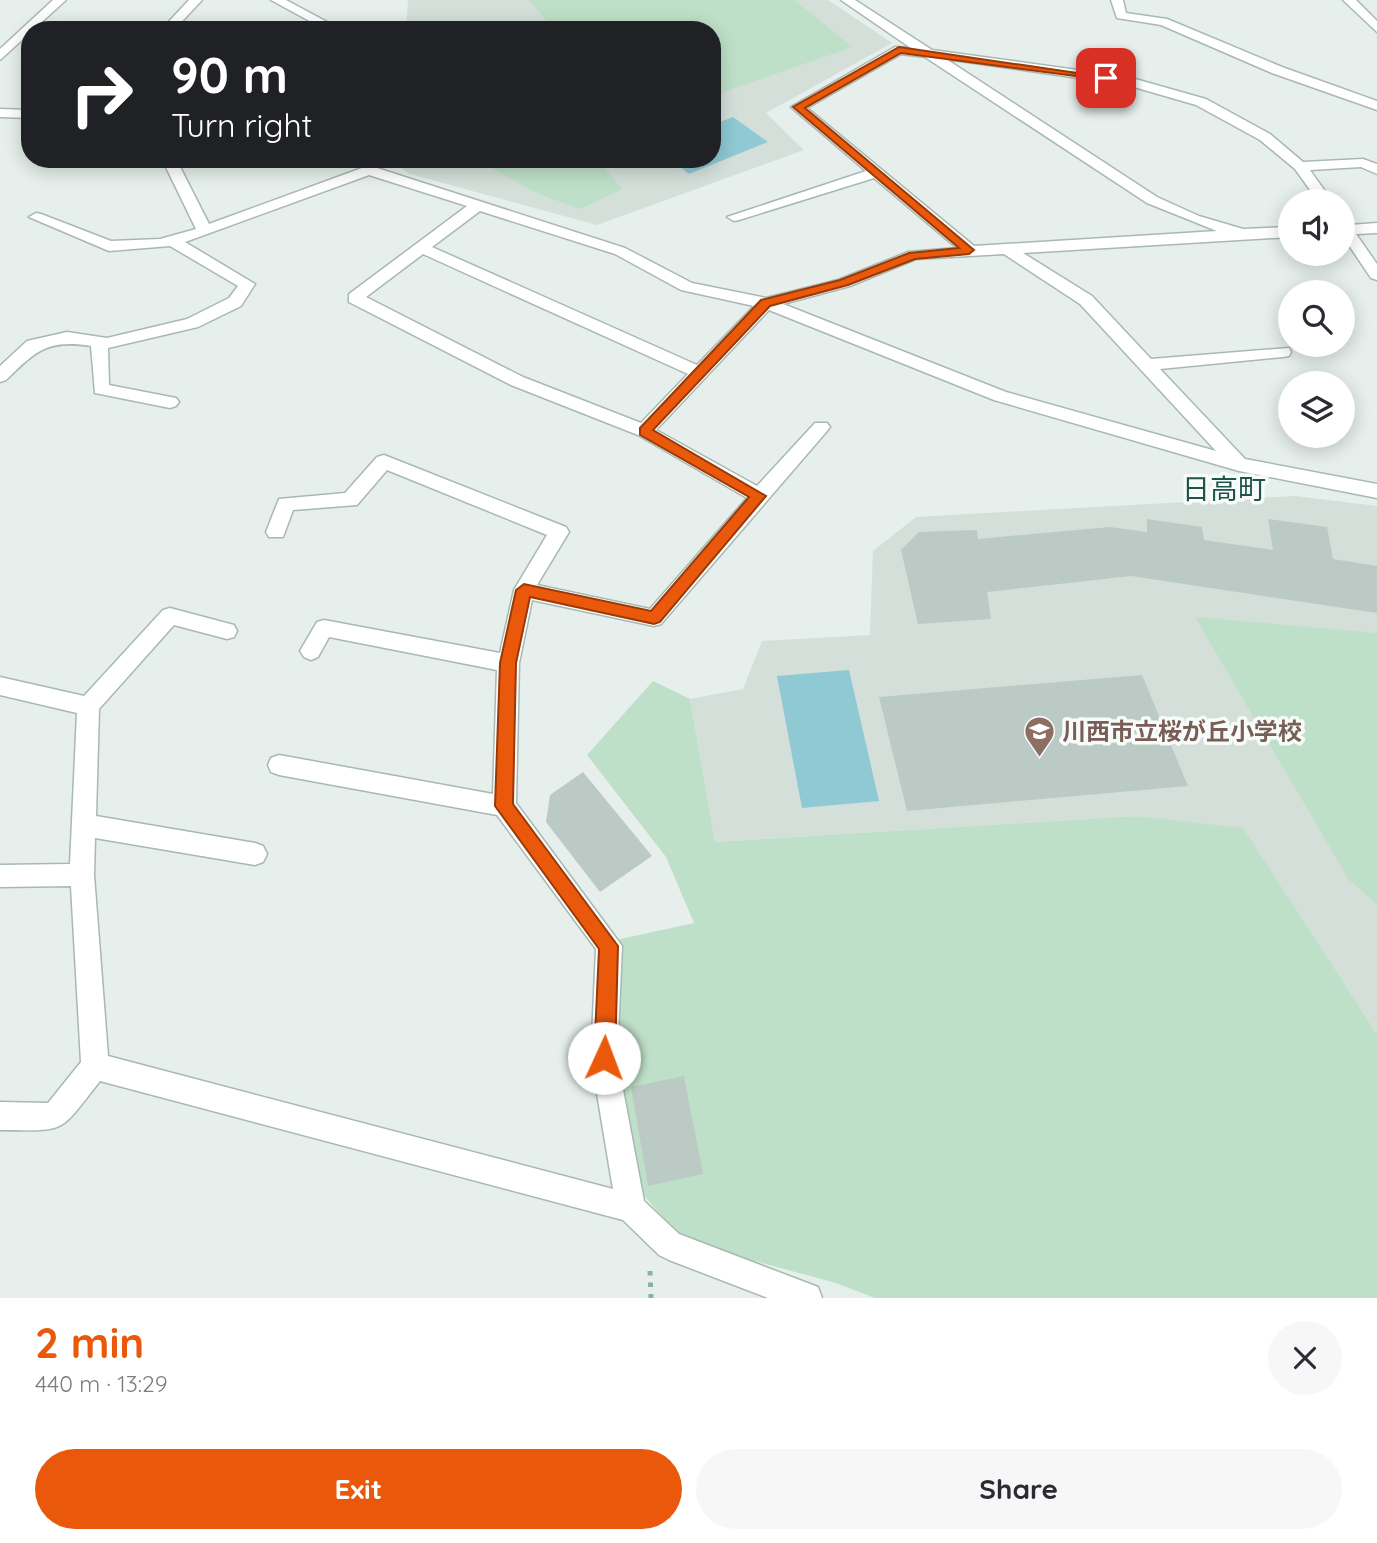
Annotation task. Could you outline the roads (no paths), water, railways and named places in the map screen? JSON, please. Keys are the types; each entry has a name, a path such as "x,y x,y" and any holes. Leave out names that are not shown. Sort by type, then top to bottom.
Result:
{"street":[{"path":"38,21 60,0"},
{"path":"176,21 196,0"},
{"path":"277,0 318,21"},
{"path":"847,0 1152,200 1194,219 1242,234"},
{"path":"1117,0 1121,15 1163,22 1277,70 1377,106"},
{"path":"1349,0 1377,28"},
{"path":"0,56 21,36"},
{"path":"969,250 799,107 899,50 1042,66 1128,81 1201,102 1265,137 1300,166 1316,189"},
{"path":"0,113 21,114"},
{"path":"1300,166 1363,163 1377,170"},
{"path":"174,168 205,231"},
{"path":"36,218 86,234 108,246 172,241 205,231 362,168"},
{"path":"378,168 478,205 620,251 687,287 766,303 1000,396 1239,464 1377,491"},
{"path":"734,217 876,173"},
{"path":"478,205 424,249 355,298 517,381 644,431 759,496"},
{"path":"1355,228 1377,228"},
{"path":"644,431 766,303 844,283 913,255 1278,232"},
{"path":"0,376 33,345 67,337 107,343 192,323 235,302 247,284 172,241"},
{"path":"1355,244 1377,275"},
{"path":"424,249 700,373"},
{"path":"1007,249 1086,300 1239,464"},
{"path":"99,342 101,389 170,402"},
{"path":"1147,365 1278,352"},
{"path":"524,590 654,618 821,427"},
{"path":"276,532 286,504 350,500 384,462 559,533 524,590 508,663 504,806 609,946 604,1058 631,1208"},
{"path":"0,1116 54,1117 95,1066 82,875 88,706 170,616 227,631"},
{"path":"311,651 324,628 508,663"},
{"path":"0,687 88,706"},
{"path":"279,765 504,806"},
{"path":"84,825 255,854"},
{"path":"0,876 82,875"},
{"path":"95,1066 631,1208 669,1245 807,1298"}],"water":[{"path":"733,117 768,142 721,161 721,122"},
{"path":"681,168 704,168 689,174"},
{"path":"849,670 879,801 802,808 777,676"}],"place":[{"name":"川西市立桜が丘小学校","path":"1039,758"}],"district":[{"name":"日高町","path":"1224,488"}]}
